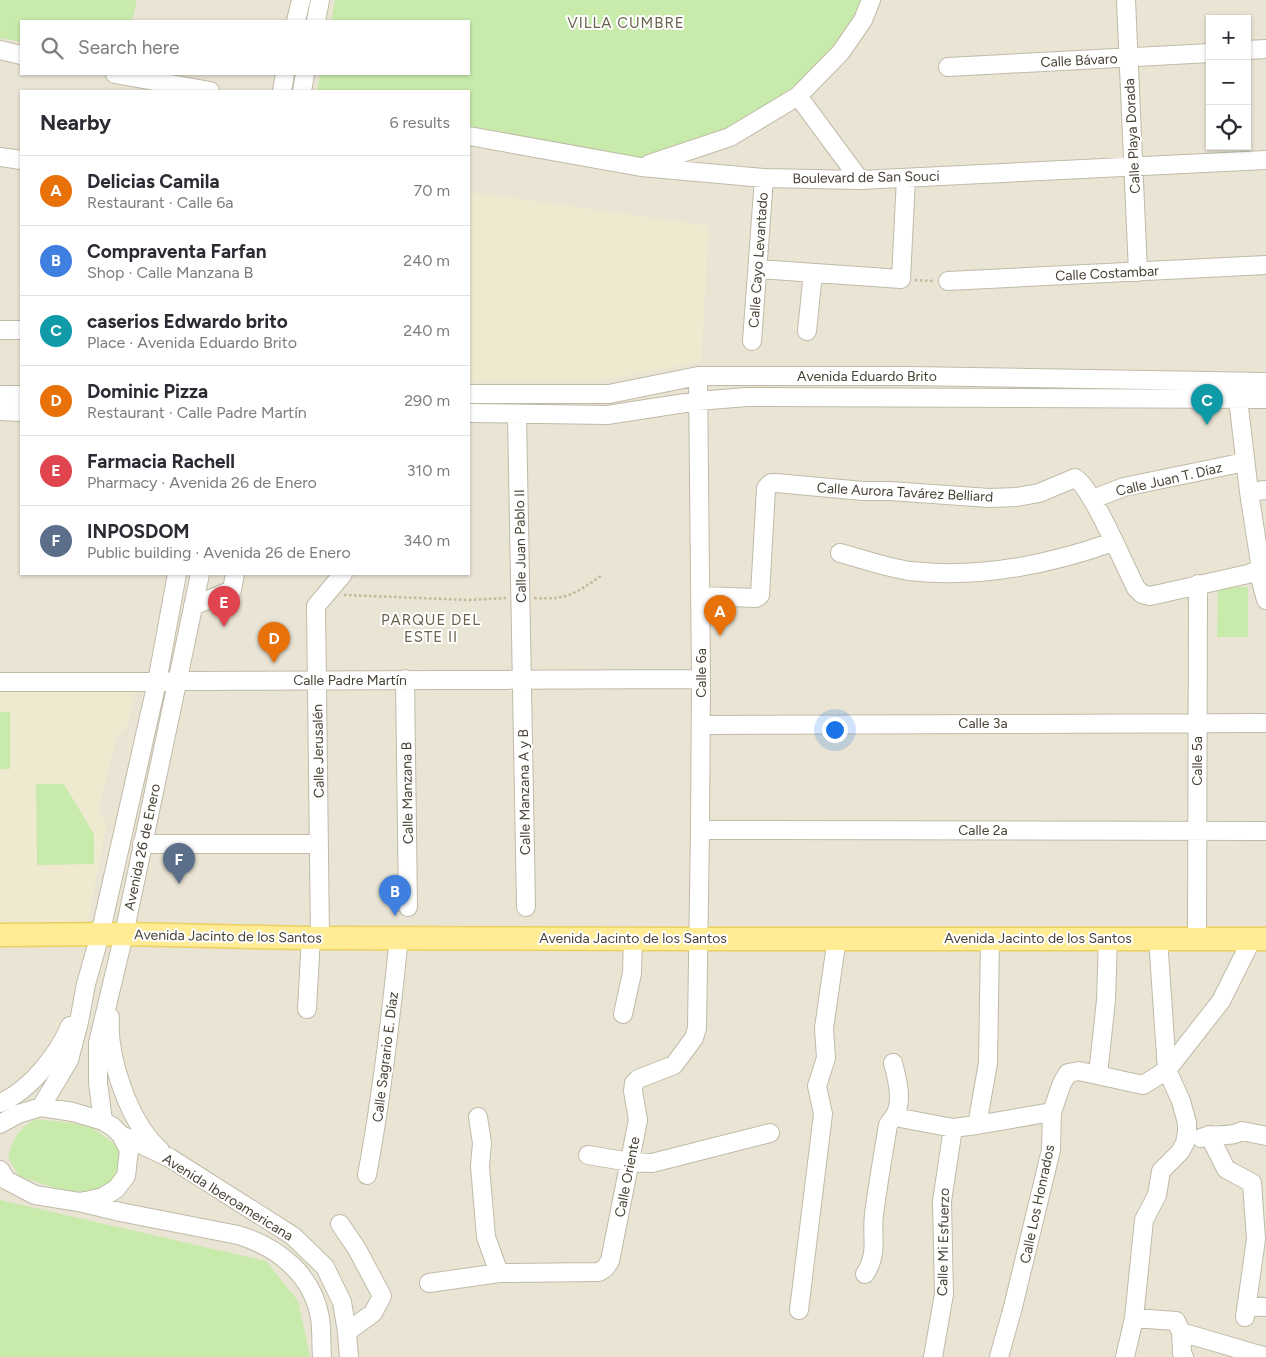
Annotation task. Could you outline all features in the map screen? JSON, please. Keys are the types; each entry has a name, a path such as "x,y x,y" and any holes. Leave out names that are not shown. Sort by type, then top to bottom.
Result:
{"main road":[{"name":"Avenida Jacinto de los Santos","path":"0,935 124,934 316,938 1259,939"}],"street":[{"path":"296,20 301,0"},
{"path":"316,20 320,0"},
{"path":"641,166 730,137 798,96 841,52 864,20 871,0"},
{"name":"Calle Playa Dorada","path":"1126,0 1138,272"},
{"path":"1251,50 1266,49"},
{"path":"0,50 20,55"},
{"name":"Calle Bávaro","path":"948,67 1206,53"},
{"path":"119,75 173,88 198,90"},
{"path":"282,90 285,75"},
{"path":"302,90 305,75"},
{"path":"798,96 860,180"},
{"name":"Boulevard de San Souci","path":"470,136 641,166 764,178 860,180 1266,160"},
{"path":"0,157 20,160"},
{"name":"Calle Cayo Levantado","path":"752,341 764,178"},
{"path":"758,269 901,279 906,178"},
{"name":"Calle Costambar","path":"948,281 1266,265"},
{"path":"807,331 813,273"},
{"path":"0,330 20,330"},
{"name":"Avenida Eduardo Brito","path":"470,394 609,394 698,376 909,376 1266,382"},
{"name":"Calle 6a","path":"698,376 701,596 698,939"},
{"path":"0,395 20,395"},
{"name":"Avenida Eduardo Brito","path":"470,413 607,415 698,401 747,397 1266,399"},
{"path":"1238,399 1245,462 1257,491 1260,563 1258,570 1266,600"},
{"path":"0,412 20,412"},
{"name":"Calle Juan Pablo II","path":"517,414 523,678"},
{"name":"Calle Juan T. Díaz","path":"1093,499 1124,487 1245,462"},
{"name":"Calle Aurora Tavárez Belliard","path":"701,596 756,598 760,596 766,488 771,483 863,492 890,491 989,498 1017,497 1039,493 1075,478 1084,485 1093,499 1136,588 1142,594 1150,596 1198,584"},
{"path":"840,553 909,570 949,573 1002,571 1075,556 1113,542"},
{"path":"1198,584 1248,574 1258,570"},
{"name":"Avenida 26 de Enero","path":"41,1108 69,1060 86,984 100,935 157,682 177,575"},
{"name":"Avenida 26 de Enero","path":"103,1121 98,1083 98,1043 124,934 200,575"},
{"path":"193,606 232,590 235,575"},
{"name":"Calle Jerusalén","path":"307,1009 316,938 319,844 316,606 342,575"},
{"name":"Calle 5a","path":"1197,938 1198,584"},
{"name":"Calle Padre Martín","path":"0,682 523,678 701,679"},
{"name":"Calle Manzana A y B","path":"523,678 526,907"},
{"name":"Calle Manzana B","path":"405,679 408,907"},
{"name":"Calle 3a","path":"701,725 1266,723"},
{"name":"Calle 2a","path":"700,830 1266,831"},
{"path":"142,844 319,844"},
{"name":"Calle Sagrario E. Díaz","path":"367,1175 378,1118 399,938"},
{"path":"623,1014 632,980 633,938"},
{"path":"799,1310 823,1114 817,1086 826,1058 824,1028 837,938"},
{"path":"977,1125 988,1062 990,938"},
{"path":"1098,1075 1106,1000 1108,938"},
{"path":"1125,1357 1134,1318 1144,1220 1157,1195 1161,1171 1180,1152 1185,1143 1187,1123 1176,1088 1167,1070 1158,938"},
{"name":"Calle Oriente","path":"429,1283 499,1273 599,1272 605,1268 610,1261 638,1120 633,1091 634,1083 638,1079 674,1065 694,1038 697,1028 698,939"},
{"name":"Calle Los Honrados","path":"999,1357 1051,1150 1052,1112 1062,1083 1068,1073 1079,1071 1142,1085 1167,1070 1221,1001 1259,939"},
{"path":"114,976 109,1031 120,1083 135,1119 150,1141 170,1158"},
{"path":"0,1103 24,1089 55,1054 66,1036 86,984"},
{"path":"865,1274 874,1256 873,1225 888,1125 897,1109 897,1078 893,1063"},
{"path":"0,1124 18,1114 41,1108 73,1112 103,1121"},
{"path":"894,1117 953,1128 1052,1112"},
{"path":"0,1114 18,1114"},
{"path":"478,1116 482,1143 480,1166 486,1237 499,1273"},
{"name":"Avenida Iberoamericana","path":"103,1121 121,1135 170,1158 294,1236 325,1267 342,1302 349,1357"},
{"name":"Calle Mi Esfuerzo","path":"933,1357 944,1294 942,1201 953,1128"},
{"path":"1185,1143 1209,1135 1237,1135 1242,1131 1266,1136"},
{"path":"588,1155 630,1162 652,1163 770,1133"},
{"path":"79,1202 104,1197 116,1189 126,1176 129,1150 121,1135"},
{"path":"1209,1135 1226,1169 1252,1183 1256,1239 1246,1311 1266,1307"},
{"path":"0,1170 6,1180 35,1195"},
{"path":"0,1186 35,1195"},
{"name":"Avenida Iberoamericana","path":"35,1195 79,1202 238,1235 253,1239 268,1247 286,1259 300,1273 310,1291 320,1319 322,1357"},
{"path":"340,1224 357,1249 382,1296 372,1312 347,1332"},
{"path":"1134,1318 1176,1321 1181,1332 1182,1353 1184,1357"},
{"path":"1181,1332 1266,1357"}],"path":[{"path":"901,279 948,281"},
{"path":"326,594 469,600 521,597 550,599 572,595 601,576"}],"shaded area":[{"path":"0,0 1266,0 1266,1357 0,1357"},
{"path":"470,192 709,226 701,362 597,381 470,381"},
{"path":"135,689 127,727 117,735 98,812 107,823 86,930 0,929 0,691"}],"green space":[{"path":"0,0 137,0 132,20 20,20 20,42 0,38"},
{"path":"335,0 863,0 848,27 827,55 803,81 772,105 740,125 667,152 637,159 470,129 470,90 317,90 320,75 470,75 470,20 331,20"},
{"path":"1218,587 1248,587 1248,637 1217,637"},
{"path":"0,712 10,712 10,769 0,769"},
{"path":"36,784 64,784 94,834 94,864 37,865"},
{"path":"36,1119 72,1123 93,1128 117,1146 120,1169 113,1183 104,1191 67,1192 19,1176 8,1158 10,1151 20,1131"},
{"path":"0,1200 266,1261 298,1301 310,1357 0,1357"}],"place":[{"name":"caserios Edwardo brito","path":"1207,425"},
{"name":"Farmacia Rachell","path":"224,627"},
{"name":"Delicias Camila","path":"720,636"},
{"name":"Dominic Pizza","path":"274,663"},
{"name":"INPOSDOM","path":"179,884"},
{"name":"Compraventa Farfan","path":"395,916"}],"district":[{"name":"VILLA CUMBRE","path":"626,23"},
{"name":"PARQUE DEL ESTE II","path":"431,628"}]}
